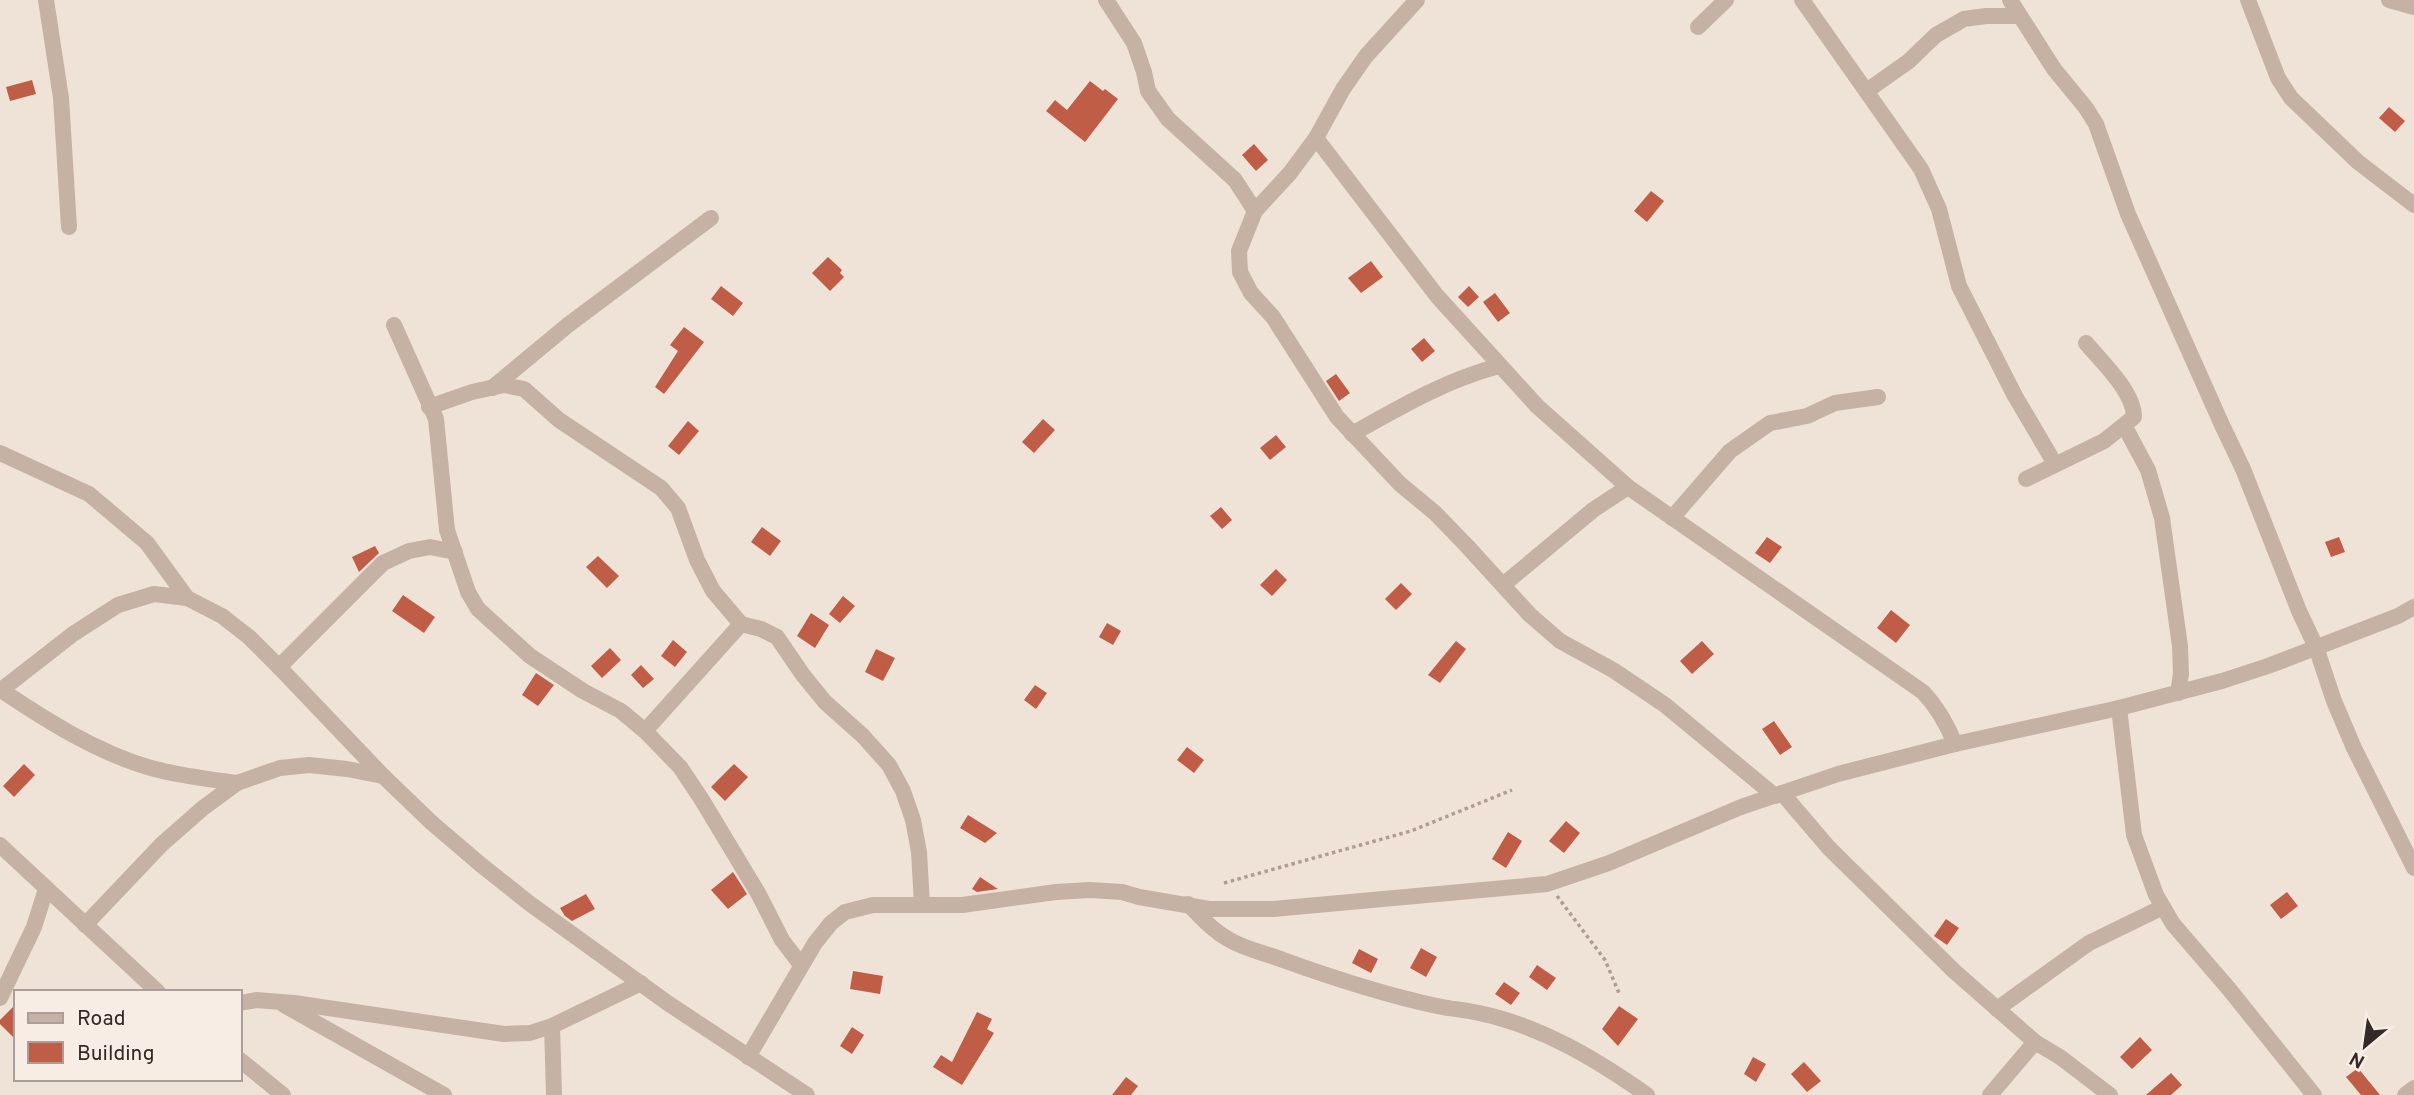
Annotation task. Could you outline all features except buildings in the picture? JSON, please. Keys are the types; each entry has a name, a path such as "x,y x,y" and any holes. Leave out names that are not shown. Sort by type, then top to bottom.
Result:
{"street":[{"path":"46,0 61,99 69,227"},
{"path":"1106,0 1135,43 1147,91 1168,120 1235,180 1255,211"},
{"path":"1417,0 1366,56 1343,89 1316,138 1290,173 1255,211 1239,251 1240,272 1251,293 1273,317 1336,417 1400,484 1435,513 1550,634 1613,670 1665,705 1778,794 1865,886 1997,1009 2035,1042 2110,1095"},
{"path":"1698,27 1726,0"},
{"path":"1802,0 1868,90 1921,169 1939,209 1959,286 2015,396 2055,464"},
{"path":"2010,0 2054,69 2096,124 2128,214 2243,469 2354,748 2412,859"},
{"path":"2248,0 2278,78 2291,98 2358,162 2414,205"},
{"path":"2389,0 2414,7"},
{"path":"1868,90 1909,61 1936,35 1964,19 2019,16"},
{"path":"1316,138 1421,275 1537,406 1628,487 1923,692 1946,722 1955,744"},
{"path":"492,388 568,325 711,218"},
{"path":"394,325 436,419 447,530 468,592 478,609 530,656 583,691 621,711 680,767 758,893 782,940 801,965"},
{"path":"2026,479 2104,441 2125,427 2134,417 2131,404 2120,384 2086,343"},
{"path":"1352,434 1430,391 1466,375 1499,366"},
{"path":"429,407 472,391 504,385 524,389 559,420 661,488 678,508 713,591 741,624 761,629 777,638 825,702 863,736 889,765 903,791 913,820 919,852 922,904"},
{"path":"1672,518 1725,457 1770,423 1807,416 1835,403 1878,397"},
{"path":"2125,427 2148,470 2162,518 2180,646 2181,674 2178,693"},
{"path":"0,453 89,494 147,543 187,598"},
{"path":"1503,585 1592,510 1628,487"},
{"path":"279,667 383,563 409,551 430,547 455,552"},
{"path":"237,783 183,776 123,758 51,722 1,691 73,634 118,605 154,594 187,598 222,616 249,637 383,776 432,823 499,880 669,1004 807,1095"},
{"path":"748,1057 801,965 831,923 845,912 873,905 962,905 1049,892 1090,890 1122,892 1209,909 1273,909 1547,884 1609,863 1741,807 1838,774 2178,693 2257,670 2398,616 2414,607"},
{"path":"645,731 741,624"},
{"path":"2119,708 2134,835 2156,895 2173,924 2314,1095"},
{"path":"85,925 162,845 203,808 237,783 280,768 309,765 383,776"},
{"path":"0,845 156,990"},
{"path":"0,998 34,927 46,889"},
{"path":"1188,904 1215,931 1231,941 1365,986 1436,1006 1480,1013 1565,1043 1647,1095"},
{"path":"1997,1009 2089,943 2163,907"},
{"path":"242,1003 256,1000 278,1002 504,1034 530,1032 552,1026 641,983"},
{"path":"278,1002 444,1095"},
{"path":"552,1026 554,1095"},
{"path":"1990,1095 2035,1042"},
{"path":"242,1062 283,1095"},
{"path":"2405,1095 2414,1088"}],"path":[{"path":"1224,883 1412,831 1512,790"},
{"path":"1547,884 1605,960 1619,993"}]}
